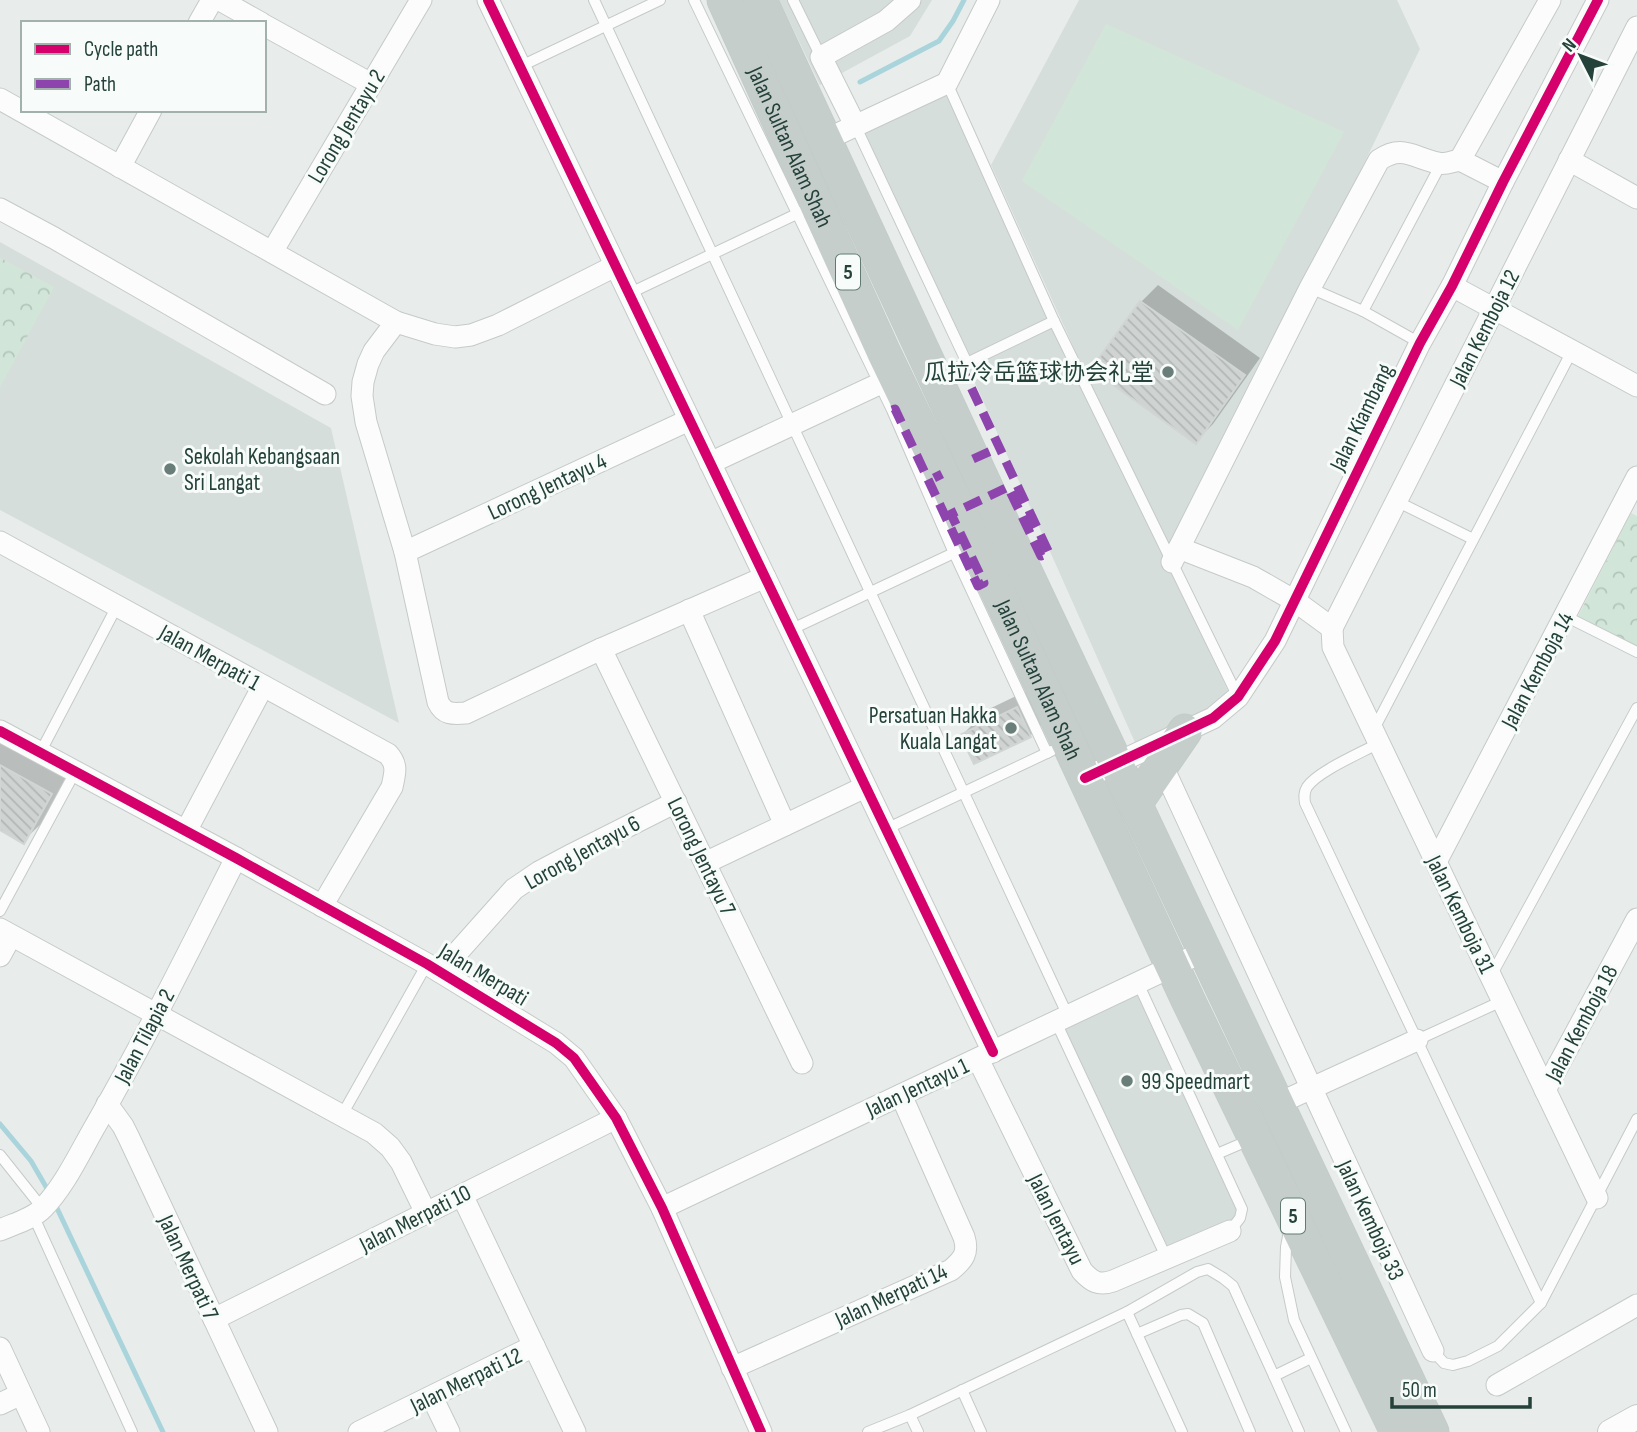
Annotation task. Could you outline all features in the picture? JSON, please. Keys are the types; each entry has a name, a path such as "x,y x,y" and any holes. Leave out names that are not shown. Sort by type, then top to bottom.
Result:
{"highway":[{"name":"Jalan Sultan Alam Shah","path":"724,0 807,209 888,361 964,548 1058,748 1085,778 1397,1432"},
{"name":"Jalan Sultan Alam Shah","path":"760,0 1005,529 1432,1432"},
{"path":"1135,804 1185,731"}],"street":[{"path":"200,21 212,0"},
{"path":"220,0 258,21"},
{"name":"Lorong Jentayu 2","path":"272,252 421,0"},
{"name":"Jalan Jentayu","path":"488,0 886,829 1082,1271 1094,1282 1105,1284 1230,1231"},
{"path":"825,140 947,83 989,0"},
{"path":"1450,162 1550,0"},
{"name":"Jalan Kiambang","path":"1085,778 1213,718 1238,697 1275,641 1420,343 1452,286 1598,0"},
{"path":"855,125 821,57 886,22 905,2"},
{"path":"266,26 371,84"},
{"name":"Jalan Kemboja 12","path":"1332,628 1637,27"},
{"path":"0,99 21,111"},
{"path":"23,112 396,322 435,334 455,337 471,335 498,325 615,266"},
{"path":"120,167 150,112"},
{"path":"1332,628 1295,601 1253,577 1175,555 1310,288 1379,160 1389,153 1402,152 1450,162 1503,182"},
{"path":"1569,160 1637,198"},
{"path":"0,209 325,394"},
{"path":"1452,286 1637,386"},
{"path":"396,322 374,351 368,364 362,396 366,422 405,552 441,708 450,714 466,713 601,649 765,577"},
{"path":"710,463 879,384"},
{"name":"Lorong Jentayu 4","path":"405,552 689,420"},
{"name":"Jalan Kemboja 14","path":"1436,862 1565,616 1631,503 1637,477"},
{"path":"964,548 1005,529"},
{"name":"Jalan Merpati 1","path":"0,542 388,754 397,768 392,787 322,906"},
{"path":"689,610 785,825"},
{"name":"Jalan Kemboja 31","path":"1332,628 1333,647 1597,1198"},
{"name":"Lorong Jentayu 7","path":"601,649 802,1063"},
{"path":"186,831 263,686"},
{"name":"Jalan Merpati","path":"0,731 433,968 556,1043 573,1058 616,1118 662,1208 761,1432"},
{"name":"Jalan Kemboja 33","path":"1162,765 1433,1351"},
{"path":"705,863 865,787"},
{"name":"Lorong Jentayu 6","path":"433,968 514,890 538,872 676,802"},
{"name":"Jalan Tilapia 2","path":"38,1212 62,1183 107,1104 236,858"},
{"name":"Jalan Kemboja 18","path":"1545,1090 1637,919"},
{"path":"0,956 6,932 374,1133 390,1147 401,1162 426,1213"},
{"name":"Jalan Jentayu 1","path":"662,1208 1205,951"},
{"path":"1277,1104 1417,1040"},
{"name":"Jalan Merpati 14","path":"732,1368 951,1270 962,1261 966,1252 964,1237 901,1095"},
{"name":"Jalan Merpati 7","path":"107,1104 129,1138 267,1432"},
{"name":"Jalan Merpati 10","path":"214,1319 616,1118"},
{"path":"462,1195 575,1432"},
{"path":"0,1230 38,1212"},
{"path":"1497,1385 1637,1305"},
{"name":"Jalan Merpati 12","path":"359,1432 534,1346"},
{"path":"0,1348 39,1432"},
{"path":"0,1404 22,1394"},
{"path":"432,1397 443,1430"},
{"path":"1610,1432 1637,1417"}],"lane":[{"path":"594,0 964,792 1167,1259"},
{"path":"521,66 660,0"},
{"path":"694,0 807,209 879,384 964,548 790,630"},
{"path":"793,0 821,57"},
{"path":"947,83 1054,321 1175,555 1238,697"},
{"path":"855,125 967,363"},
{"path":"1363,311 1450,162"},
{"path":"628,293 807,209"},
{"path":"1310,288 1363,311 1420,343"},
{"path":"935,378 1054,321"},
{"path":"1541,1303 1305,803 1304,794 1317,777 1376,737 1473,539 1572,351"},
{"path":"1396,501 1473,539"},
{"path":"40,753 117,606"},
{"path":"1565,616 1637,652"},
{"path":"1491,976 1637,708"},
{"path":"886,829 1058,748"},
{"path":"0,911 75,772"},
{"path":"342,1115 433,968"},
{"path":"1138,983 1242,1209 1240,1218 1230,1231"},
{"path":"1417,1040 1502,1001"},
{"path":"1433,1351 1444,1363 1453,1365 1468,1361 1497,1346 1541,1303 1637,1119"},
{"path":"1217,1154 1255,1138"},
{"path":"0,1155 38,1212 132,1432"},
{"path":"1292,1214 1286,1247 1285,1277 1294,1320 1346,1432"},
{"path":"869,1432 1127,1312 1196,1272 1208,1269 1233,1286 1299,1432"},
{"path":"1127,1312 1182,1432"},
{"path":"1137,1334 1181,1315 1188,1314 1203,1323 1250,1432"},
{"path":"1274,1376 1311,1358"},
{"path":"962,1390 981,1432"},
{"path":"910,1415 918,1432"}],"shaded area":[{"path":"779,0 932,0 910,36 820,85"},
{"path":"1079,0 1397,0 1420,49 1170,560 991,165"},
{"path":"945,92 1229,693 1209,714 1137,747 862,129"},
{"name":"Sekolah Kebangsaan Sri Langat","path":"0,242 331,428 399,723 0,510"},
{"path":"1135,990 1238,1209 1230,1223 1170,1251 1062,1026"}],"green space":[{"path":"1106,24 1344,132 1238,330 1022,181"},
{"path":"0,258 54,287 0,387"},
{"path":"1631,513 1637,516 1637,646 1578,616"}],"building":[{"name":"瓜拉冷岳篮球协会礼堂","path":"1140,301 1245,375 1196,444 1091,369"},
{"path":"1017,707 1031,737 974,764 960,735"},
{"path":"0,765 52,794 24,844 0,830"}],"waterway":[{"path":"860,82 939,41 964,0"},
{"path":"0,1124 31,1161 49,1192"},
{"path":"55,1204 163,1432"}],"marked path":[{"path":"892,410 895,409 978,586 984,583 951,514 1008,487 1041,556 1049,553 961,366"},
{"path":"973,459 991,451"},
{"path":"934,478 942,474"}],"cycle path":[{"path":"488,0 993,1052"},
{"path":"1085,778 1213,718 1238,697 1275,641 1420,343 1452,286 1598,0"},
{"path":"0,731 427,964 556,1043 574,1058 616,1118 662,1208 761,1432"}],"place":[{"name":"瓜拉冷岳篮球协会礼堂","path":"1168,372"},
{"name":"Sekolah Kebangsaan Sri Langat","path":"170,469"},
{"name":"Persatuan Hakka Kuala Langat","path":"1011,728"},
{"name":"99 Speedmart","path":"1127,1081"}]}
